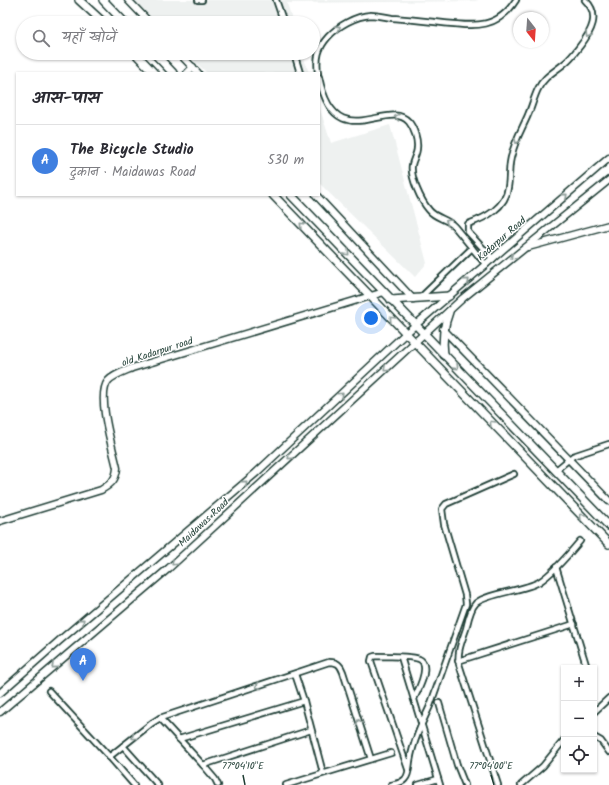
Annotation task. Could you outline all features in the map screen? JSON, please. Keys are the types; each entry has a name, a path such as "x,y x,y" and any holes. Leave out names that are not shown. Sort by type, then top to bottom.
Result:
{"main road":[{"path":"79,0 96,16"},
{"path":"103,0 118,16"},
{"path":"142,60 153,72"},
{"path":"161,60 172,72"},
{"path":"274,196 609,544"},
{"path":"292,196 609,526"},
{"path":"391,300 449,296"},
{"path":"444,355 443,329 449,312"}],"street":[{"path":"128,0 143,16"},
{"path":"276,0 282,16"},
{"path":"320,46 334,30 352,20 370,15 472,26 489,22 501,16 516,0"},
{"path":"493,259 468,232 468,224 488,215 498,208 504,199 508,188 511,154 539,88 546,78 572,56 589,35 592,28 594,18 593,12 585,0"},
{"path":"186,60 197,72"},
{"path":"296,60 300,72"},
{"path":"318,60 318,72"},
{"path":"188,72 193,67"},
{"path":"320,80 327,102 332,110 346,120 360,121 400,116 409,122 418,147 412,166 420,196 429,210 436,216 450,223 486,265"},
{"name":"Kadarpur Road","path":"406,334 609,158"},
{"path":"415,343 449,312 525,248 609,180"},
{"path":"317,196 416,299 473,249"},
{"path":"525,248 609,225"},
{"name":"old Kadarpur road","path":"0,521 101,490 111,484 116,476 118,468 103,404 103,391 108,381 132,368 384,292"},
{"path":"443,329 609,501"},
{"name":"Maidawas Road","path":"0,693 256,473 406,334"},
{"name":"Maidawas Road","path":"0,712 169,568 415,343"},
{"path":"556,470 569,459 579,454 609,444"},
{"path":"391,785 405,780 412,752 466,604 465,595 444,524 442,509 446,504 514,474"},
{"path":"498,785 458,661 459,649 475,604 483,599 533,585 541,581 580,541"},
{"path":"556,566 586,665"},
{"path":"458,661 574,624"},
{"path":"408,770 371,661 372,658 375,656 419,659 424,665 424,671 414,699"},
{"path":"401,657 440,785"},
{"path":"109,757 160,718 329,662 334,662 340,664 371,759"},
{"path":"295,674 304,701 323,773"},
{"path":"49,691 134,785"},
{"path":"597,709 609,698"},
{"path":"179,739 304,701"},
{"path":"439,703 457,765 465,785"},
{"path":"160,718 203,765 218,785"},
{"path":"203,765 311,730"},
{"path":"597,739 601,741 609,752"},
{"path":"521,785 542,766 561,744"},
{"path":"123,746 158,785"},
{"path":"286,785 391,753"},
{"path":"418,785 438,779"}],"shaded area":[{"path":"132,0 479,0 287,3 291,16 149,16"},
{"path":"193,60 304,60 309,72 206,72"},
{"path":"320,109 331,143 390,125 427,263 415,277 320,184"}],"place":[{"name":"The Bicycle Studio","path":"83,681"}]}
